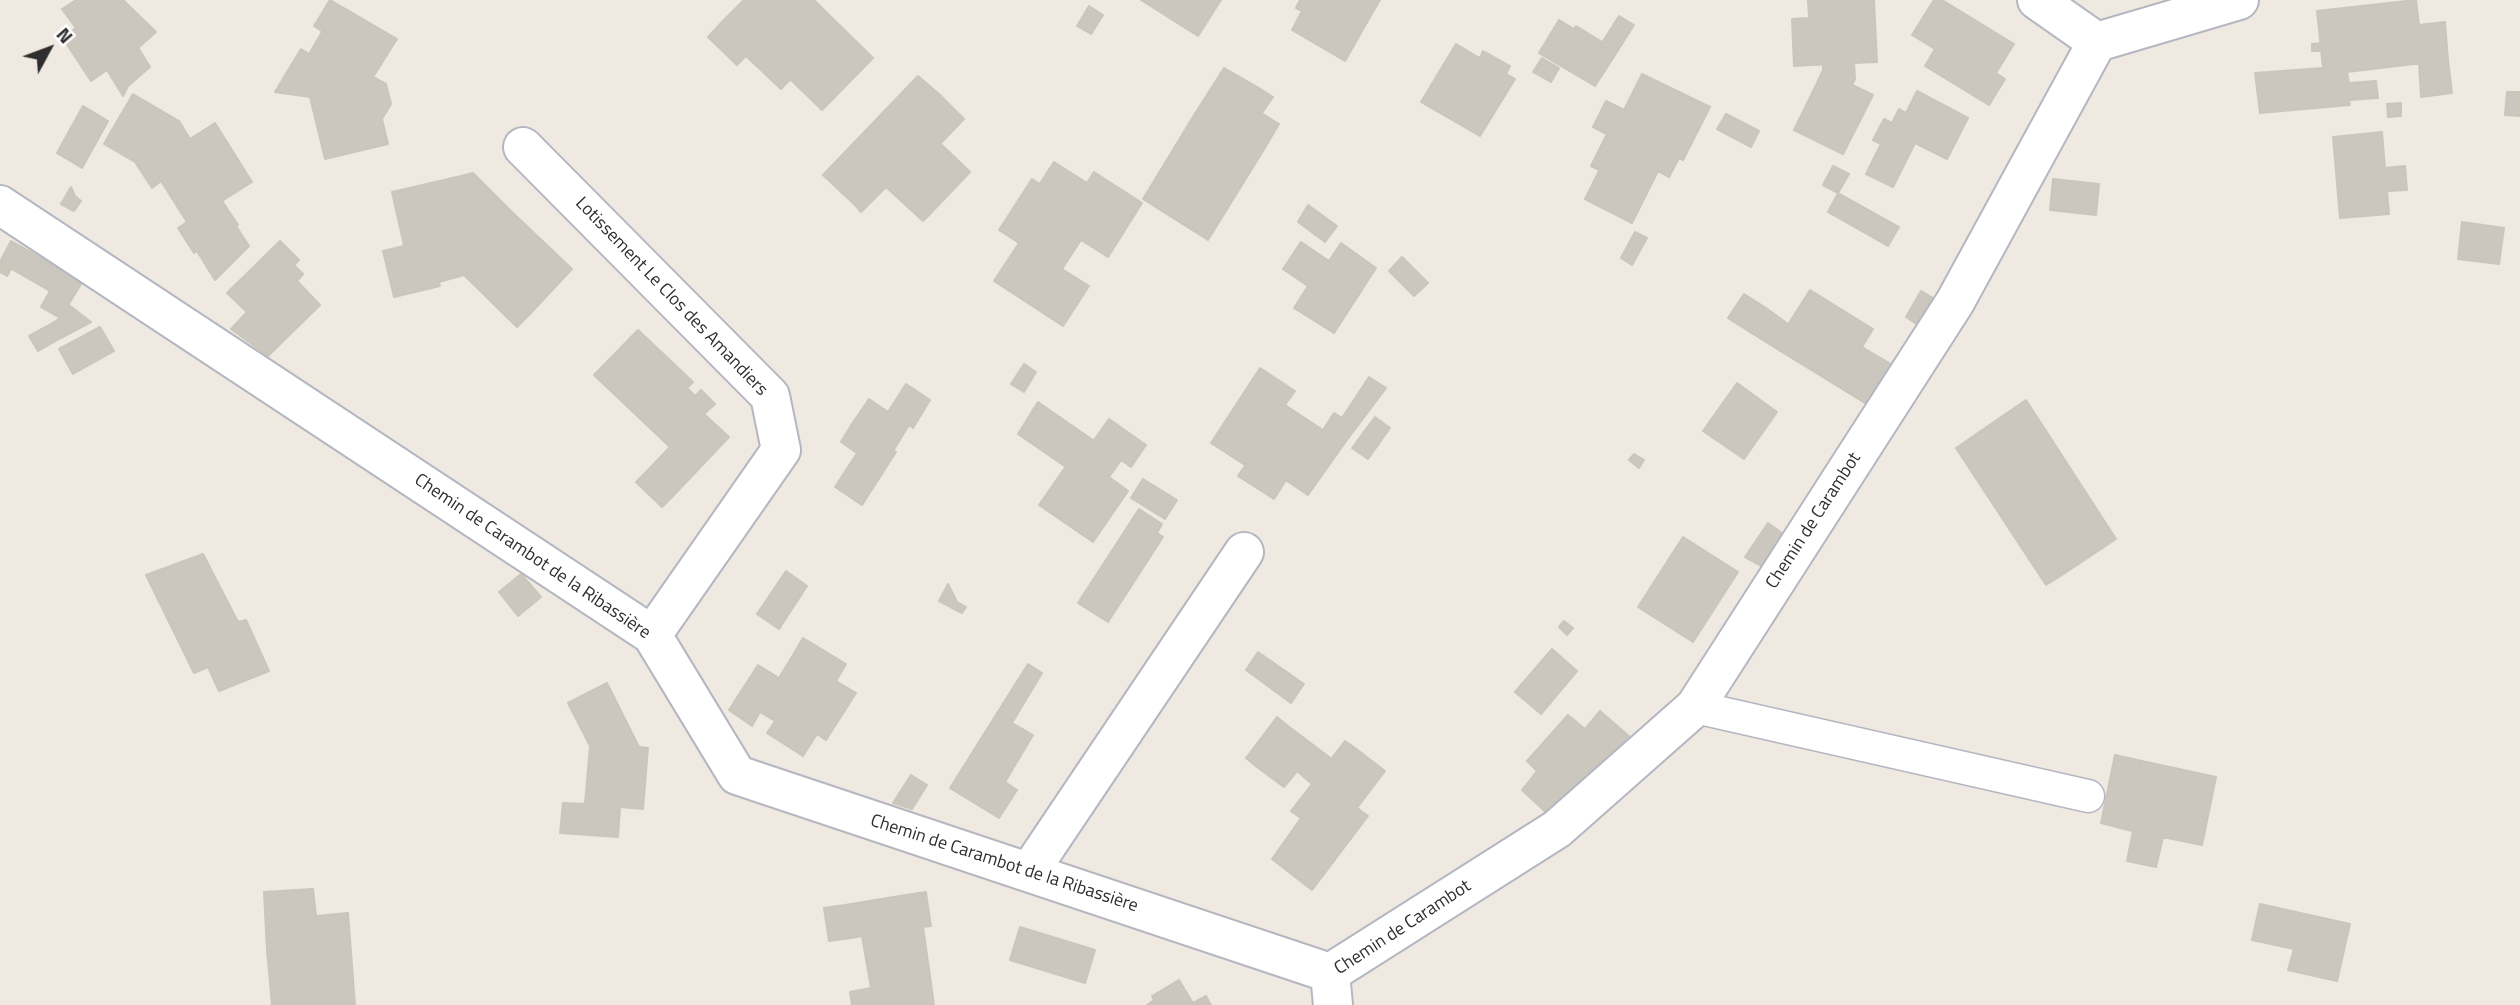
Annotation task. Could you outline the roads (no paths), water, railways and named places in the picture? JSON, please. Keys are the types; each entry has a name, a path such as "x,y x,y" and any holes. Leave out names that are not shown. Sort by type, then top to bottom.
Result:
{"street":[{"path":"2036,0 2097,42 2239,0"},
{"name":"Chemin de Carambot","path":"1332,989 1557,829 1695,707 1955,302 2097,42"},
{"name":"Lotissement Le Clos des Amandiers","path":"523,147 770,397 781,450 652,635"},
{"name":"Chemin de Carambot de la Ribassière","path":"0,205 652,635 737,775 1029,872 1332,989"},
{"path":"1029,872 1244,552"}],"lane":[{"path":"1695,707 2088,796"}]}
